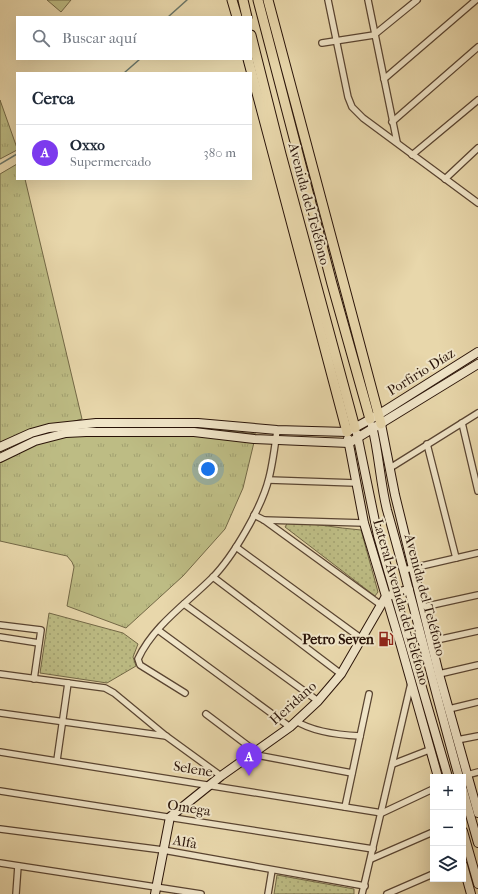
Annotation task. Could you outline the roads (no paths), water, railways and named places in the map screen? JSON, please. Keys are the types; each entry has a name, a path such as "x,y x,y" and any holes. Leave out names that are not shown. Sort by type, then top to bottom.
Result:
{"main road":[{"path":"232,0 237,16"},
{"path":"243,0 247,16"},
{"path":"258,0 327,264 377,427"},
{"path":"268,0 336,261 374,417"},
{"path":"252,34 266,27"},
{"name":"Avenida del Teléfono","path":"252,38 318,310 343,379 355,428"},
{"path":"248,60 252,72"},
{"path":"252,73 318,310 347,432"},
{"path":"327,264 336,261"}],"street":[{"path":"328,0 348,97 352,107 363,118 478,203"},
{"path":"368,0 397,142"},
{"path":"322,43 374,35 417,0"},
{"path":"384,79 476,0"},
{"path":"392,122 478,48"},
{"path":"412,155 478,100"},
{"path":"445,179 477,151"},
{"name":"Porfirio Díaz","path":"347,432 374,417 478,352"},
{"path":"0,458 35,441 66,433 194,432 276,440 349,443 358,439 477,366"},
{"path":"390,468 478,412"},
{"path":"0,447 31,433 49,428 96,422 198,423 277,430 347,432"},
{"path":"462,423 478,491"},
{"name":"Lateral Avenida del Teléfono","path":"377,427 390,468 432,641 439,674 439,690 449,709 457,740 463,774"},
{"name":"Avenida del Teléfono","path":"377,427 384,497 409,590 462,774"},
{"name":"Avenida del Teléfono","path":"355,428 375,524 447,774"},
{"path":"185,693 140,665 138,659 158,630 213,577 236,547 254,515 269,480 277,430"},
{"name":"Lateral Avenida del Teléfono","path":"347,432 364,523 383,602 411,681 429,750 437,774"},
{"path":"427,444 456,558"},
{"path":"269,480 356,483"},
{"path":"254,515 264,520 383,602 395,593 409,590"},
{"path":"264,520 364,523"},
{"path":"236,547 362,639"},
{"path":"404,570 478,553"},
{"path":"213,577 341,674"},
{"path":"423,607 478,596"},
{"name":"Heridano","path":"170,817 221,776 293,724 318,701 341,674 383,602"},
{"path":"184,604 318,701"},
{"path":"0,625 41,630 34,679"},
{"path":"158,630 293,724 347,736 360,736"},
{"path":"432,641 478,631"},
{"path":"0,637 39,643"},
{"path":"439,674 478,665"},
{"path":"0,674 99,687 114,693 166,736 221,776"},
{"path":"362,894 411,681"},
{"path":"57,760 68,682"},
{"path":"345,807 369,694"},
{"path":"449,709 478,702"},
{"path":"0,713 63,723 166,736"},
{"path":"206,714 253,753 352,773"},
{"path":"457,740 478,736"},
{"path":"393,764 429,750"},
{"name":"Selene","path":"0,752 212,784 382,812"},
{"path":"466,775 478,772"},
{"name":"Lateral Avenida del Teléfono","path":"466,783 478,810"},
{"path":"382,812 430,790"},
{"name":"Omega","path":"0,791 373,849"},
{"path":"466,801 478,844"},
{"path":"156,890 170,817"},
{"name":"Alfa","path":"0,829 164,850 365,886"},
{"path":"371,859 430,833"},
{"path":"466,841 478,882 468,883"},
{"path":"0,863 156,890 201,894"},
{"path":"16,894 18,866"},
{"path":"268,894 272,870"},
{"path":"387,894 430,875"},
{"path":"466,876 471,894"}],"waterway":[{"path":"169,16 187,0"},
{"path":"125,72 139,60"},
{"path":"0,164 16,155"}],"place":[{"name":"Petro Seven","path":"386,639"},
{"name":"Oxxo","path":"249,776"}]}
